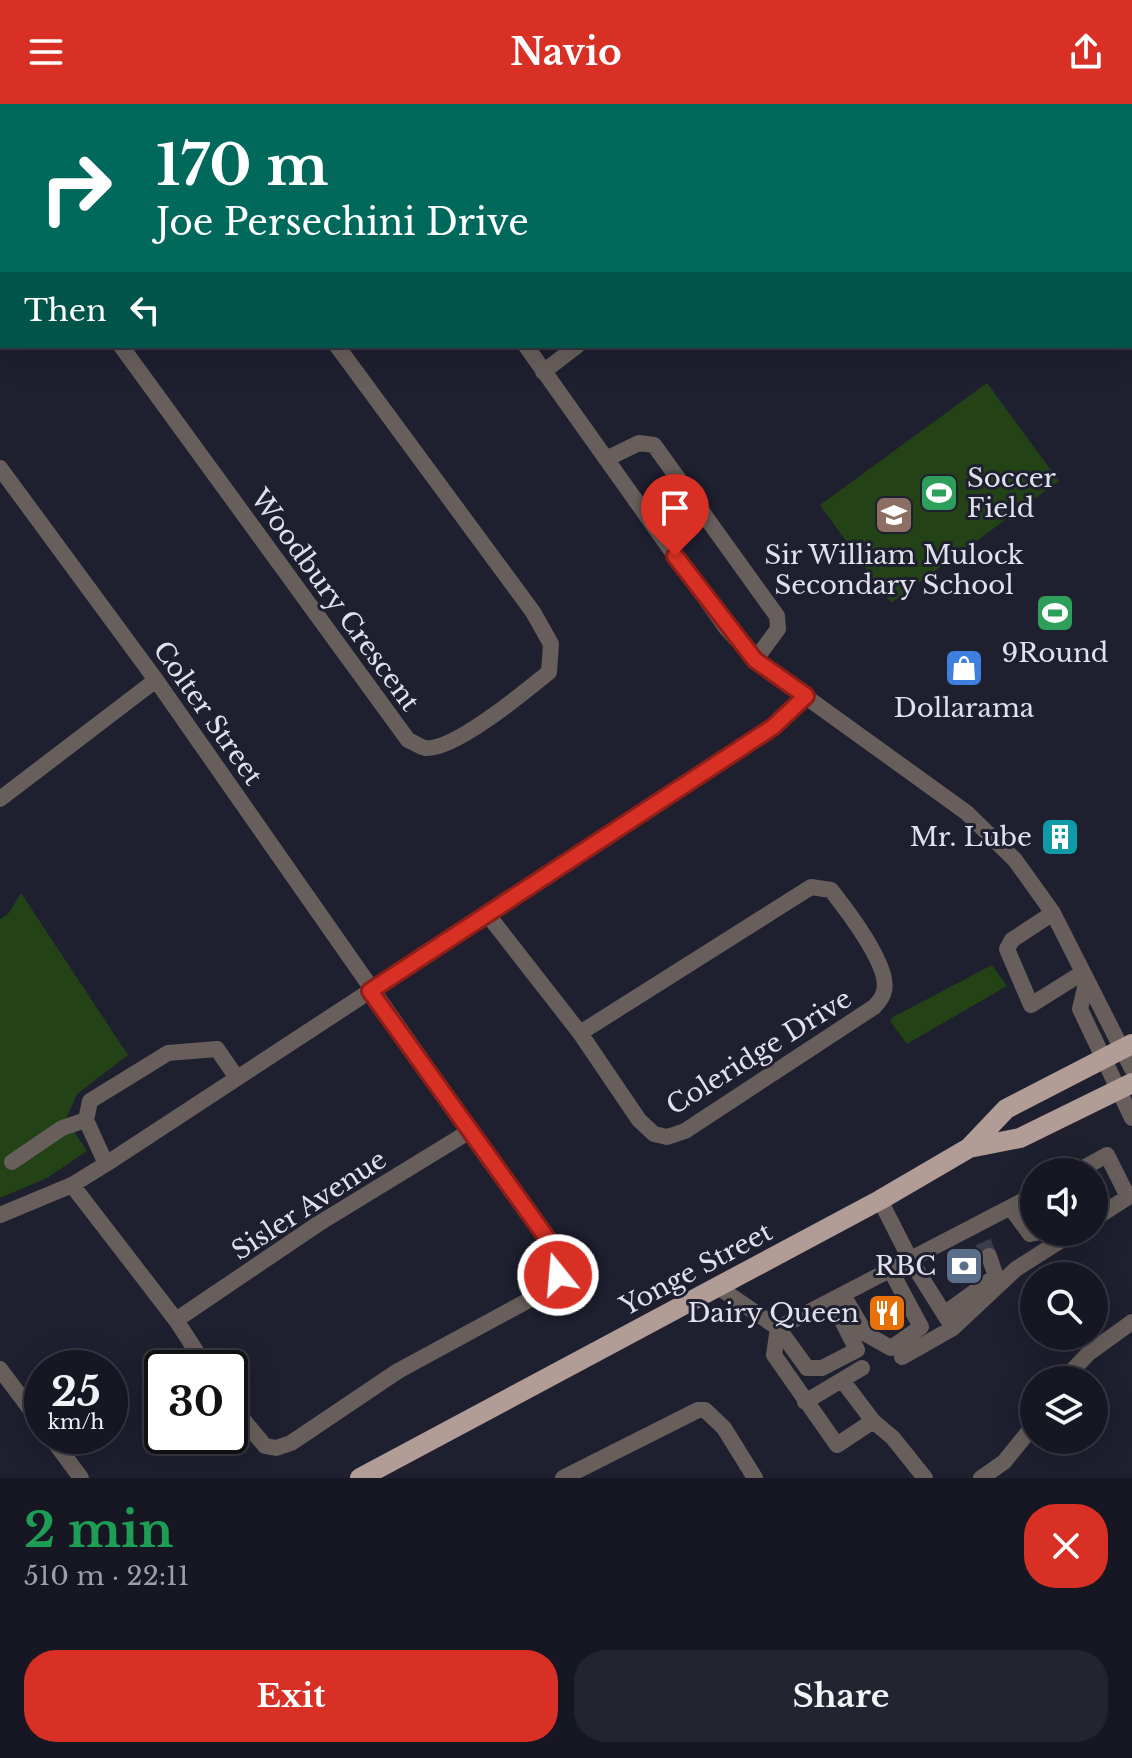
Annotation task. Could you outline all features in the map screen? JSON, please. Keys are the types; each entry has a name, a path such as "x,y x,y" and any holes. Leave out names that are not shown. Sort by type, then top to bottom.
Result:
{"main road":[{"name":"Yonge Street","path":"360,1478 880,1200 969,1148 1006,1109 1129,1047"},
{"name":"Yonge Street","path":"969,1148 1020,1138 1125,1086"}],"street":[{"name":"Woodbury Crescent","path":"122,348 408,740 426,748 439,745 497,714 549,672 551,644 533,612 338,348"},
{"path":"527,348 727,629 755,660 967,813 1015,860 1053,913 1084,978 1129,1047 1132,1069"},
{"path":"543,372 574,348"},
{"path":"606,459 639,443 654,445 777,616 778,629 755,660"},
{"name":"Colter Street","path":"0,468 156,680 370,991 560,1258 558,1275 551,1288 398,1371 291,1443 276,1448 265,1446 248,1426"},
{"path":"0,799 156,680"},
{"path":"0,1215 72,1185 106,1164 773,727 806,696"},
{"name":"Coleridge Drive","path":"488,915 580,1033 639,1120 654,1134 667,1137 685,1131 874,1007 885,990 884,979 877,957 831,890 811,887 580,1033"},
{"path":"1053,913 1012,940 1007,949 1031,1005 1084,978"},
{"path":"1084,978 1080,1009 1105,1061 1125,1086 1132,1118"},
{"path":"106,1164 86,1120 90,1101 168,1053 217,1049 237,1078"},
{"path":"12,1162 62,1128 86,1120"},
{"name":"Sisler Avenue","path":"176,1320 318,1224 470,1131"},
{"path":"1102,1158 1107,1155 1128,1193"},
{"path":"72,1185 176,1320 195,1350"},
{"path":"1108,1201 1128,1193"},
{"path":"1108,1208 1128,1193"},
{"path":"880,1200 911,1261 948,1321"},
{"path":"778,1328 911,1261 982,1242 1011,1208 1020,1203"},
{"path":"1011,1208 1020,1224"},
{"path":"948,1321 995,1274 982,1242"},
{"path":"902,1357 1016,1269 1052,1246"},
{"path":"838,1298 866,1334 891,1348 921,1327 891,1271"},
{"path":"718,1287 778,1328 807,1368 822,1368 857,1350 838,1298"},
{"path":"1076,1366 1089,1353 1132,1322"},
{"path":"778,1328 774,1355 837,1445 873,1421"},
{"path":"805,1402 862,1368"},
{"path":"0,1369 24,1401"},
{"path":"842,1380 873,1421 893,1438 925,1478"},
{"path":"563,1478 698,1410 705,1410 724,1428 755,1478"},
{"path":"981,1478 1004,1462 1020,1442"},
{"path":"63,1454 81,1478"}],"green space":[{"name":"Soccer Field","path":"987,383 1059,481 891,603 820,505"},
{"path":"21,893 128,1055 77,1094 66,1119 87,1151 47,1178 0,1198 0,919 8,914"},
{"path":"992,965 1007,986 907,1044 890,1021 893,1017"}],"tunnel":[{"path":"983,1242 989,1256"}],"place":[{"name":"Soccer Field","path":"939,493"},
{"name":"Sir William Mulock Secondary School","path":"894,515"},
{"name":"9Round","path":"1055,613"},
{"name":"Dollarama","path":"964,668"},
{"name":"Mr. Lube","path":"1060,837"},
{"name":"RBC","path":"964,1266"},
{"name":"Dairy Queen","path":"887,1313"}],"route":[{"path":"558,1275 560,1258 549,1241 370,991 773,727 806,696 755,660 727,629 675,556"}]}
